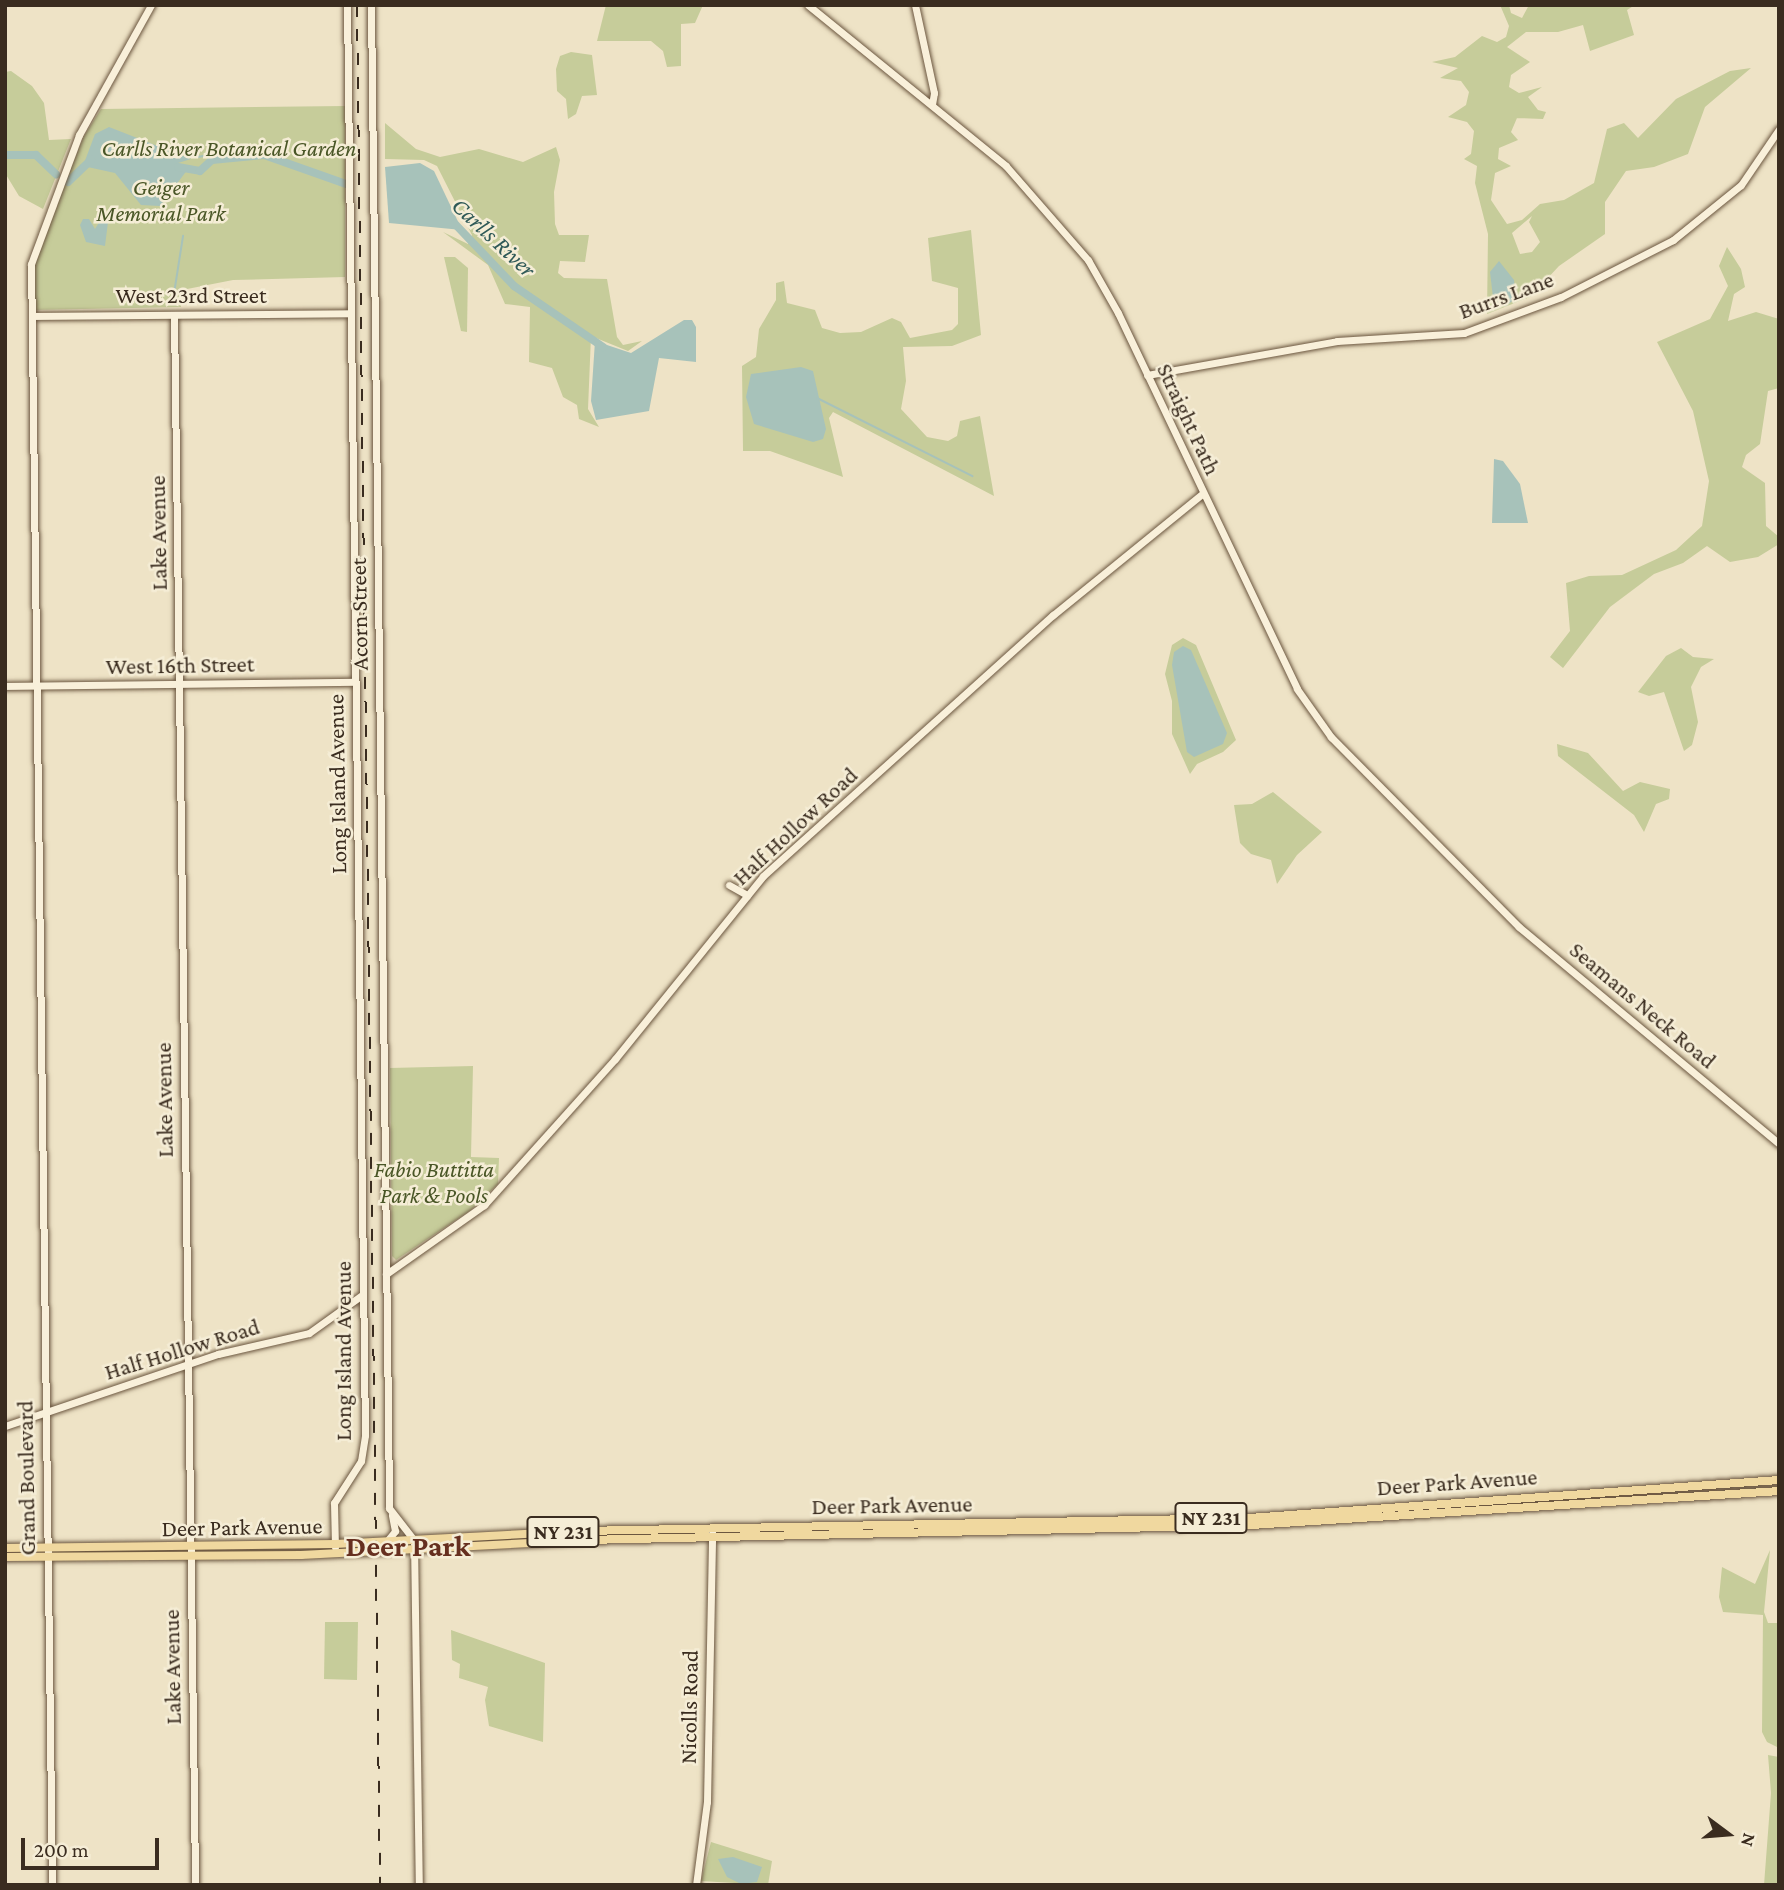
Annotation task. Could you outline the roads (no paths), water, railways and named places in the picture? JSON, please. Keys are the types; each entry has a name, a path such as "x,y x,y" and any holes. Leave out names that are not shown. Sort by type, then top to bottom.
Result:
{"main road":[{"name":"Deer Park Avenue","path":"190,1552 387,1541 414,1545 529,1542 1249,1518 1779,1480"},
{"name":"Deer Park Avenue","path":"5,1548 47,1552 335,1554 546,1533 712,1534 1251,1525 1779,1490"},
{"path":"529,1542 546,1533"},
{"name":"Deer Park Avenue","path":"5,1557 47,1552"}],"street":[{"name":"Grand Boulevard","path":"51,1885 32,264 75,145 151,5"},
{"name":"Long Island Avenue","path":"335,1554 334,1503 361,1461 365,1435 347,5"},
{"name":"Acorn Street","path":"371,5 389,1508 395,1528 387,1541"},
{"name":"Straight Path","path":"808,5 1006,166 1054,215 1099,277 1202,494 1311,711 1349,758 1484,893"},
{"path":"915,5 934,93 932,104"},
{"name":"Burrs Lane","path":"1147,375 1337,341 1464,333 1561,297 1673,240 1741,185 1779,129"},
{"name":"West 23rd Street","path":"32,316 351,313"},
{"name":"Lake Avenue","path":"174,315 195,1885"},
{"name":"Half Hollow Road","path":"386,1274 484,1205 615,1059 747,895 1047,620 1202,494"},
{"name":"West 16th Street","path":"5,686 355,682"},
{"path":"729,885 747,895"},
{"name":"Seamans Neck Road","path":"1484,893 1779,1144"},
{"name":"Half Hollow Road","path":"5,1426 218,1354 309,1333 362,1295"},
{"path":"389,1508 414,1545 419,1885"},
{"name":"Nicolls Road","path":"696,1885 707,1802 712,1534"}],"water":[{"path":"109,127 191,159 178,163 188,169 160,206 141,205 115,173 83,166 95,134"},
{"path":"420,163 434,171 462,230 389,223 385,167"},
{"path":"83,219 89,219 95,229 100,221 108,222 105,246 86,242 80,225"},
{"path":"1499,261 1514,280 1516,298 1506,306 1494,306 1490,272"},
{"path":"684,320 692,320 696,327 696,362 659,358 649,411 596,420 591,401 595,341 631,353"},
{"path":"801,367 813,371 826,429 823,439 813,442 754,424 746,397 751,374"},
{"path":"1494,459 1503,461 1520,484 1528,523 1492,523"},
{"path":"1183,646 1191,650 1227,733 1223,744 1194,757 1187,752 1172,665 1174,652"},
{"path":"733,1857 762,1867 757,1882 741,1884 727,1877 718,1859"}],"waterway":[{"path":"198,157 214,154 221,159"},
{"name":"Carlls River","path":"5,155 36,155 56,174"},
{"name":"Carlls River","path":"178,167 200,171 212,160 264,155 346,184"},
{"name":"Carlls River","path":"68,182 91,160"},
{"name":"Carlls River","path":"455,224 514,286 603,347"},
{"path":"173,300 183,236"},
{"name":"Carlls River","path":"817,398 972,476"}],"railway":[{"path":"357,5 380,1885"}],"district":[{"name":"Deer Park","path":"408,1546"}],"park label":[{"name":"Carlls River Botanical Garden","path":"229,148"},
{"name":"Geiger Memorial Park","path":"161,200"},
{"name":"Fabio Buttitta Park & Pools","path":"434,1182"}]}
